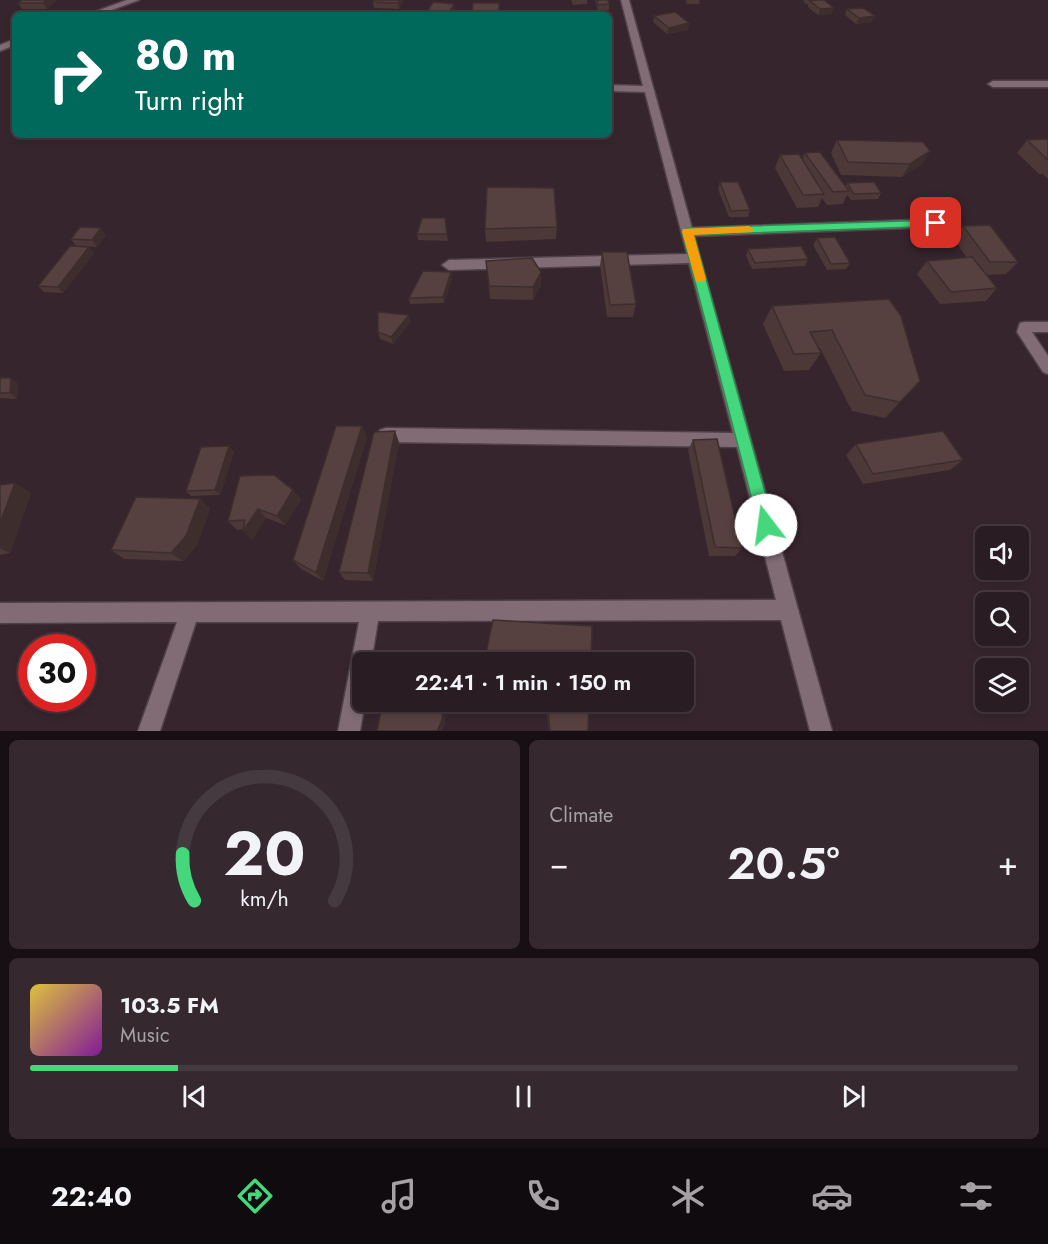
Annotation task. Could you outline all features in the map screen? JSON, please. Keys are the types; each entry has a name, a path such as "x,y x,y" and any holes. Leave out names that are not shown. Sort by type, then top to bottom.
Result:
{"street":[{"path":"99,12 135,0"},
{"path":"625,0 821,731"},
{"path":"993,84 1048,84"},
{"path":"612,88 649,89"},
{"path":"687,232 936,223"},
{"path":"449,265 694,258"},
{"path":"1048,327 1025,327 1024,332 1048,368"},
{"path":"386,435 743,440"},
{"path":"0,613 788,610"},
{"path":"149,731 190,612"},
{"path":"349,731 370,613"}],"building":[{"path":"22,0 47,0 43,3 18,3"},
{"path":"374,0 399,0 398,3 373,2"},
{"path":"597,0 608,0 609,4 598,5"},
{"path":"824,0 834,8 820,9 810,1"},
{"path":"433,2 454,4 450,12 427,12"},
{"path":"473,3 499,3 499,12 472,12"},
{"path":"863,8 875,16 859,18 847,9"},
{"path":"675,12 689,23 669,28 654,16"},
{"path":"1048,139 1048,160 1027,140"},
{"path":"837,140 923,142 930,151 910,164 848,162"},
{"path":"820,152 849,191 833,192 805,153"},
{"path":"799,154 824,194 803,195 780,155"},
{"path":"720,182 738,182 750,210 731,211"},
{"path":"874,182 881,193 854,194 847,183"},
{"path":"487,187 554,188 557,227 485,229"},
{"path":"422,218 445,218 447,234 417,234"},
{"path":"990,225 1018,262 990,262 963,226"},
{"path":"80,227 101,228 92,240 71,239"},
{"path":"835,237 850,263 831,264 817,238"},
{"path":"70,246 89,247 58,287 38,286"},
{"path":"801,246 808,259 755,263 748,249"},
{"path":"602,252 627,252 636,304 610,305"},
{"path":"972,257 997,288 951,292 927,261"},
{"path":"532,258 541,272 533,287 489,286 486,261"},
{"path":"423,271 451,272 443,297 409,298"},
{"path":"889,299 901,316 920,381 900,402 865,395 832,330 810,332 821,353 794,354 772,306"},
{"path":"378,312 409,315 391,337 378,332"},
{"path":"0,378 11,378 10,393 0,393"},
{"path":"336,426 362,426 316,573 293,560"},
{"path":"395,431 368,573 339,572 374,432"},
{"path":"943,431 963,460 873,474 856,444"},
{"path":"717,439 742,548 715,547 693,440"},
{"path":"229,446 215,490 186,491 201,447"},
{"path":"274,475 293,490 277,516 258,509 243,531 245,520 228,521 240,476"},
{"path":"15,483 0,523 0,485"},
{"path":"136,497 200,499 186,536 171,553 111,550"},
{"path":"493,620 592,626 591,652 486,652"},
{"path":"381,712 443,712 437,731 377,731"},
{"path":"548,712 589,712 588,731 550,731"}],"slow traffic":[{"path":"700,279 687,232 749,230"}],"route":[{"path":"766,525 687,232 936,223"}]}
